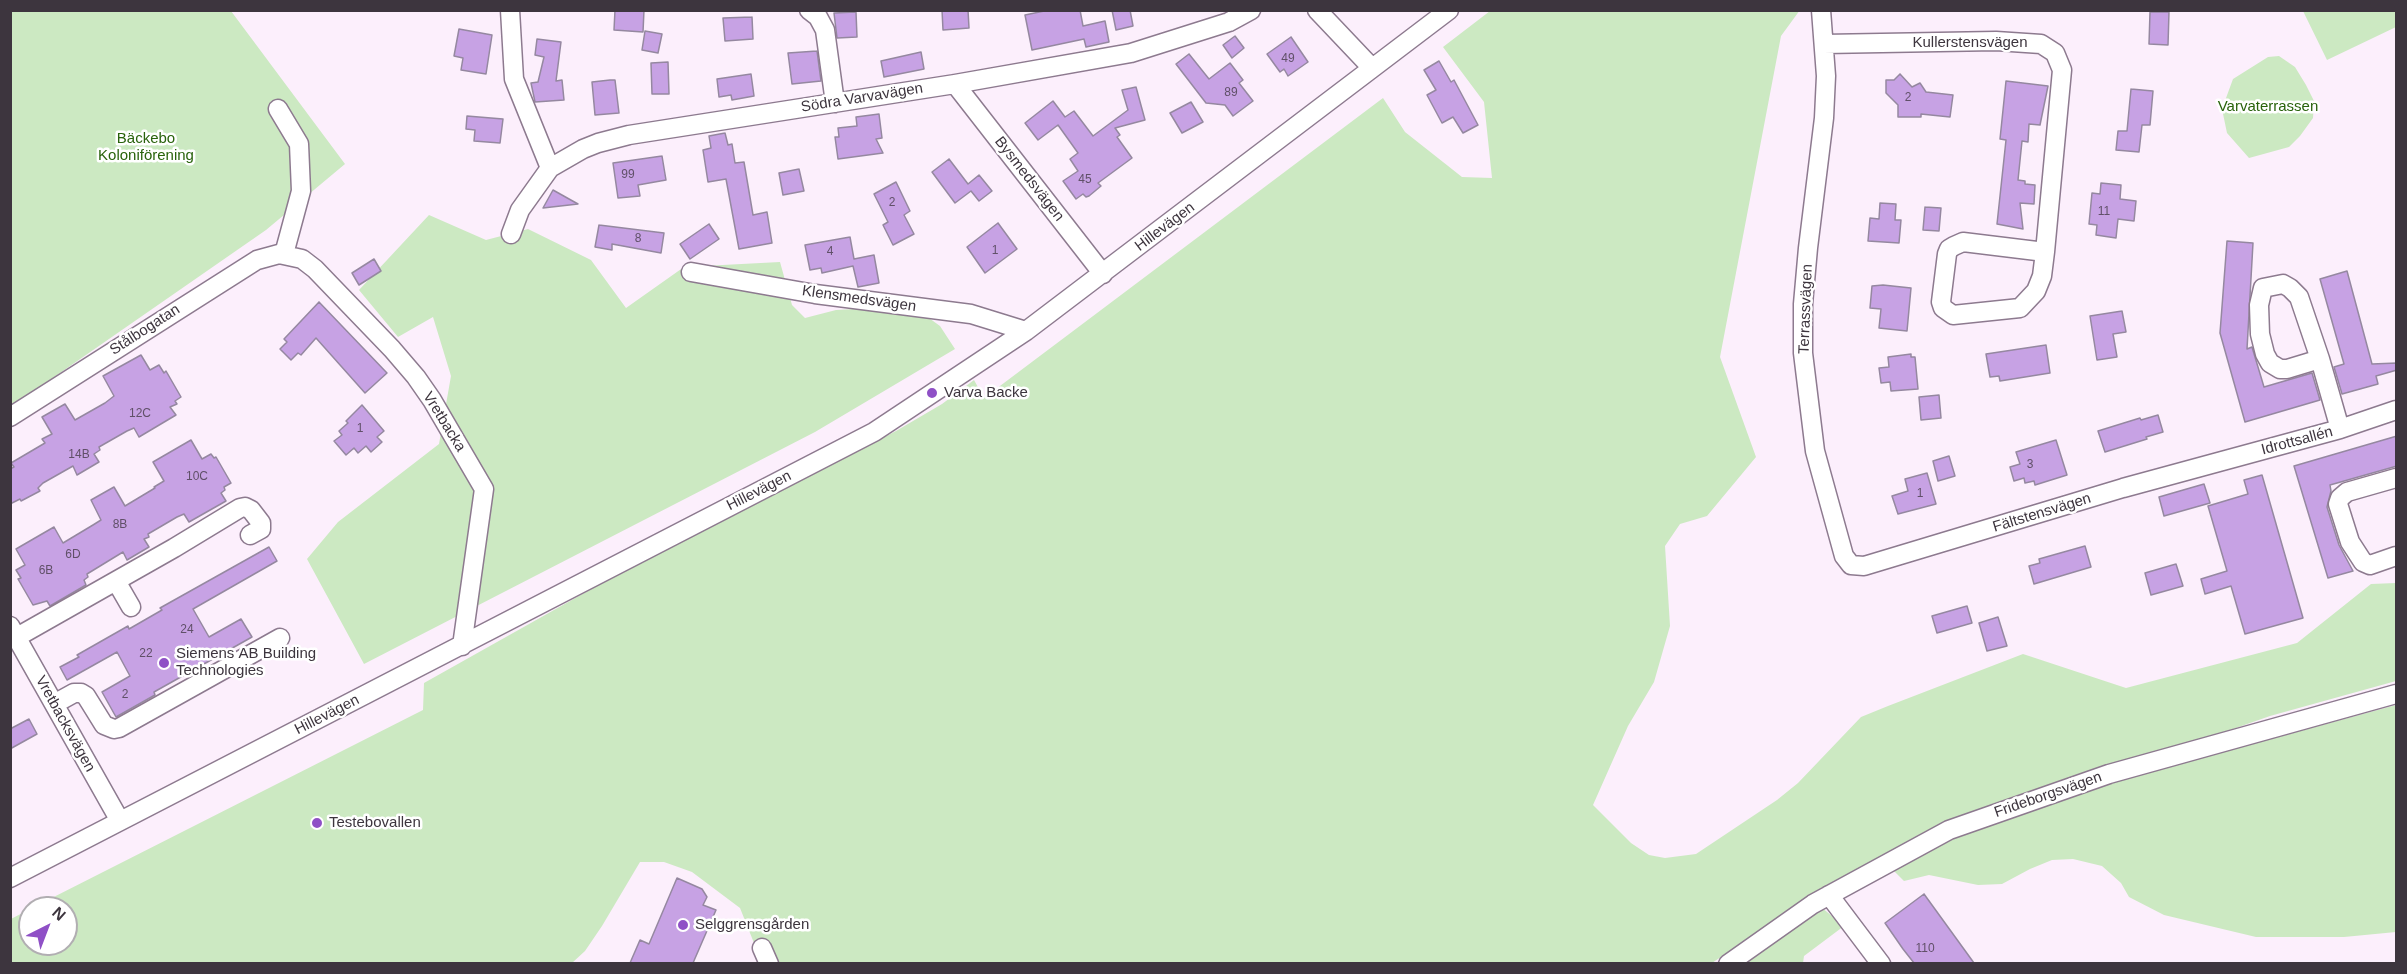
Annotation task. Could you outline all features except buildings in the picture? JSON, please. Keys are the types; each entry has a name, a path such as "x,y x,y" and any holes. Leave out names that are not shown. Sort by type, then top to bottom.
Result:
{"street":[{"path":"510,10 514,79 550,168"},
{"path":"809,10 818,16 825,30 835,103"},
{"name":"Södra Varvavägen","path":"511,234 520,210 550,168 583,149 629,135 955,84 1131,53 1229,22 1251,10"},
{"path":"1317,10 1372,68"},
{"name":"Hillevägen","path":"10,879 874,432 1026,331 1449,10"},
{"name":"Terrassvägen","path":"1821,10 1824,44 1824,118 1803,304 1803,353 1810,417 1815,451 1844,556 1851,565 1857,566 1888,559"},
{"name":"Kullerstensvägen","path":"1824,44 1996,41 2041,44 2055,53 2062,70 2045,252 2042,276 2036,291 2020,308 1953,315 1943,308 1941,302 1947,254 1954,246 1962,242 2045,252"},
{"name":"Bysmedsvägen","path":"955,84 1103,274"},
{"path":"278,109 299,144 301,191 284,254"},
{"name":"Stålbogatan","path":"10,417 257,260 284,254"},
{"name":"Vretbacka","path":"284,254 302,259 315,269 392,349 432,400 484,489 462,646"},
{"name":"Klensmedsvägen","path":"691,272 815,294 971,314 1026,331"},
{"path":"2320,359 2287,369 2275,367 2271,363 2265,354 2260,334 2259,305 2263,288 2283,284 2298,297 2320,359 2340,429"},
{"name":"Idrottsallén","path":"2196,468 2340,429 2397,410"},
{"name":"Fältstensvägen","path":"1888,559 2196,468"},
{"path":"2397,478 2347,492 2340,498 2338,504 2350,542 2363,562 2370,565 2397,556"},
{"path":"14,632 116,581 240,508 245,507 251,510 261,523 261,529 250,535"},
{"path":"116,581 131,607"},
{"name":"Vretbacksvägen","path":"14,632 120,821"},
{"path":"54,704 74,693 81,693 86,696 104,725 119,729 280,638"},
{"name":"Frideborgsvägen","path":"1728,963 1813,904 1949,830 2109,774 2397,694"},
{"path":"1829,895 1881,963"}],"green space":[{"path":"1800,10 1781,36 1720,357 1756,457 1707,516 1680,524 1665,546 1670,626 1654,682 1628,726 1593,805 1631,843 1649,855 1665,858 1696,854 1777,800 1798,783 1861,717 2023,654 2126,688 2297,643 2371,584 2396,583 2396,681 2270,716 2179,748 2104,768 1972,812 1940,826 1826,886 1712,963 762,963 740,908 692,872 664,862 640,862 602,926 585,951 572,963 11,964 11,919 18,915 18,956 78,956 78,896 56,896 423,710 424,683 627,569 896,431 942,404 974,380 984,398 1383,98 1405,132 1462,177 1492,178 1484,102 1443,47 1490,11"},
{"name":"Bäckebo Koloniförening","path":"11,11 231,11 345,164 266,230 11,407"},
{"path":"2303,11 2396,11 2396,27 2327,60"},
{"name":"Varvaterrassen","path":"2279,56 2295,67 2306,85 2314,101 2313,118 2289,147 2249,158 2227,133 2222,109 2233,79 2268,57"},
{"path":"429,215 486,240 528,229 591,260 626,308 684,267 780,262 792,305 805,318 836,310 892,307 922,313 940,326 955,349 815,432 364,664 307,559 338,522 439,444 451,376 433,317 398,337 359,290"},
{"path":"2396,705 2396,932 2344,937 2256,937 2164,915 2129,897 2121,883 2102,866 2073,859 2052,860 2002,884 1978,885 1929,875 1904,881 1892,869 1956,838 2124,779"},
{"path":"1821,907 1844,926 1804,956 1803,963 1740,964"}],"place":[{"name":"Varva Backe","path":"932,393"},
{"name":"Siemens AB Building Technologies","path":"164,663"},
{"name":"Testebovallen","path":"317,823"},
{"name":"Selggrensgården","path":"683,925"}]}
